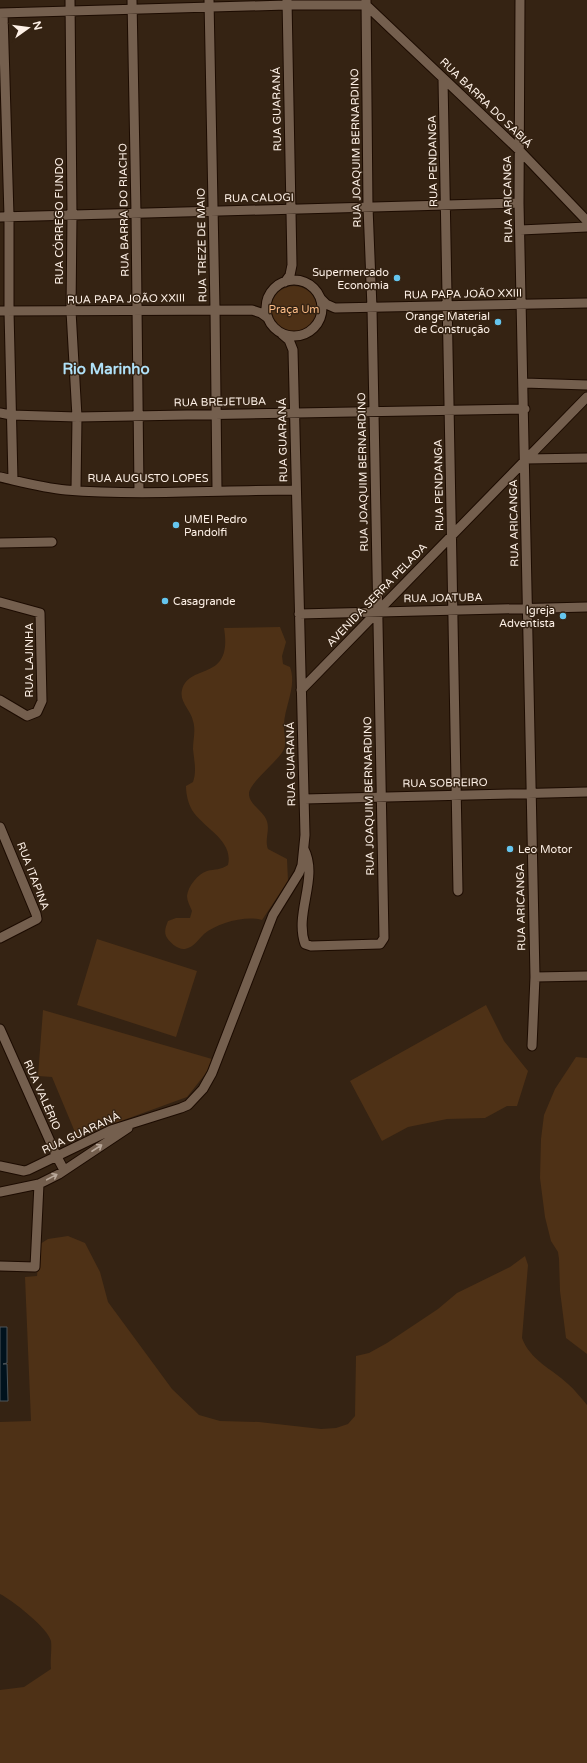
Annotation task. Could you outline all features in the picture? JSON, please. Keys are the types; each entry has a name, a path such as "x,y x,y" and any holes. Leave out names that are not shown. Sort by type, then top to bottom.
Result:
{"street":[{"name":"RUA CÓRREGO FUNDO","path":"70,0 72,215 71,311 77,417 76,490"},
{"name":"RUA BARRA DO RIACHO","path":"132,0 139,491"},
{"name":"RUA ARICANGA","path":"520,0 520,230 523,305 535,978 532,1046"},
{"path":"13,480 5,311 2,13 132,10 209,4 366,2"},
{"name":"RUA BARRA DO SABIÁ","path":"366,2 443,79 520,152 587,221"},
{"name":"RUA JOAQUIM BERNARDINO","path":"304,849 308,858 310,869 303,915 305,944 311,946 356,946 378,945 382,943 384,938 372,308 368,207 366,2"},
{"name":"RUA GUARANÁ","path":"285,282 290,275 292,265 287,3"},
{"name":"RUA TREZE DE MAIO","path":"209,4 215,309 216,490"},
{"name":"RUA PENDANGA","path":"443,79 458,891"},
{"name":"RUA CALOGI","path":"5,216 520,203"},
{"path":"520,230 587,227"},
{"name":"RUA GUARANÁ","path":"292,265 295,274 300,281"},
{"path":"293,354 297,344 315,328 321,317 323,308 321,299 314,288 300,281 285,282 274,289 268,300 266,309 268,318 273,326 282,334 295,337 307,334"},
{"name":"RUA PAPA JOÃO XXIII","path":"321,299 328,306 339,308 587,303"},
{"path":"252,310 268,300"},
{"name":"RUA PAPA JOÃO XXIII","path":"321,317 330,311 339,308"},
{"name":"RUA PAPA JOÃO XXIII","path":"5,311 137,311 215,309 252,310 262,313 268,318"},
{"name":"RUA GUARANÁ","path":"24,1171 57,1157 111,1130 188,1105 208,1082 273,915 299,873 304,849 304,799 293,354 291,343 282,334"},
{"path":"524,383 587,385"},
{"name":"AVENIDA SERRA PELADA","path":"301,690 587,396"},
{"name":"RUA BREJETUBA","path":"0,413 11,416 77,417 525,409"},
{"path":"526,459 587,458"},
{"name":"RUA AUGUSTO LOPES","path":"0,477 50,488 76,490 296,490"},
{"path":"0,544 52,542"},
{"name":"RUA LAJINHA","path":"0,602 40,613 42,701 40,707 33,715 27,716 0,700"},
{"name":"RUA JOATUBA","path":"299,614 587,607"},
{"name":"RUA SOBREIRO","path":"304,799 587,792"},
{"name":"RUA ITAPINA","path":"0,826 37,919 0,938"},
{"path":"535,978 587,976"},
{"name":"RUA VALÉRIO","path":"0,1029 64,1170"},
{"name":"RUA GUARANÁ","path":"0,1192 22,1189 39,1184 64,1170 128,1128 149,1118"},
{"path":"0,1166 24,1171 25,1182 22,1189"},
{"path":"0,1266 35,1267 39,1184"}],"green space":[{"name":"Praça Um","path":"294,286 307,290 313,296 317,309 313,322 307,328 294,332 281,328 275,322 271,309 275,296 281,290"},
{"path":"280,627 286,642 282,656 283,664 290,667 292,674 291,688 284,724 285,744 280,756 253,785 249,794 253,804 266,819 268,830 268,849 287,859 288,881 262,920 240,919 224,923 216,926 204,934 191,947 182,949 171,943 165,934 168,921 176,918 190,918 192,911 187,896 191,884 207,871 220,869 228,865 229,856 222,841 197,817 188,801 186,786 193,782 195,774 193,749 194,724 182,698 182,690 186,682 193,676 217,664 222,657 225,645 224,628"},
{"path":"97,939 197,971 176,1037 77,1005"},
{"path":"486,1005 504,1041 528,1071 517,1106 507,1106 485,1118 447,1119 408,1127 382,1141 350,1081"},
{"path":"43,1010 212,1059 210,1068 187,1097 77,1137 52,1077 38,1076"},
{"path":"576,1057 587,1058 587,1354 566,1338 560,1291 558,1252 551,1241 545,1217 540,1178 541,1139 544,1115 555,1089"},
{"path":"68,1236 85,1243 100,1272 108,1302 172,1389 199,1415 220,1421 259,1422 321,1429 336,1428 348,1424 355,1416 356,1356 369,1353 387,1343 438,1309 457,1293 510,1267 525,1256 528,1265 522,1338 530,1352 542,1364 571,1386 587,1405 587,1763 0,1763 0,1690 24,1687 51,1669 51,1641 37,1622 21,1608 0,1594 0,1422 31,1421 25,1277 37,1276 40,1244 48,1239"}],"water":[{"path":"0,1327 7,1327 7,1363 3,1364 7,1364 8,1401 0,1401"}],"place":[{"name":"Supermercado Economia","path":"397,278"},
{"name":"Orange Material de Construção","path":"498,322"},
{"name":"UMEI Pedro Pandolfi","path":"176,525"},
{"name":"Casagrande","path":"165,601"},
{"name":"Igreja Adventista","path":"563,616"},
{"name":"Leo Motor","path":"510,849"}],"district":[{"name":"Rio Marinho","path":"106,369"}]}
